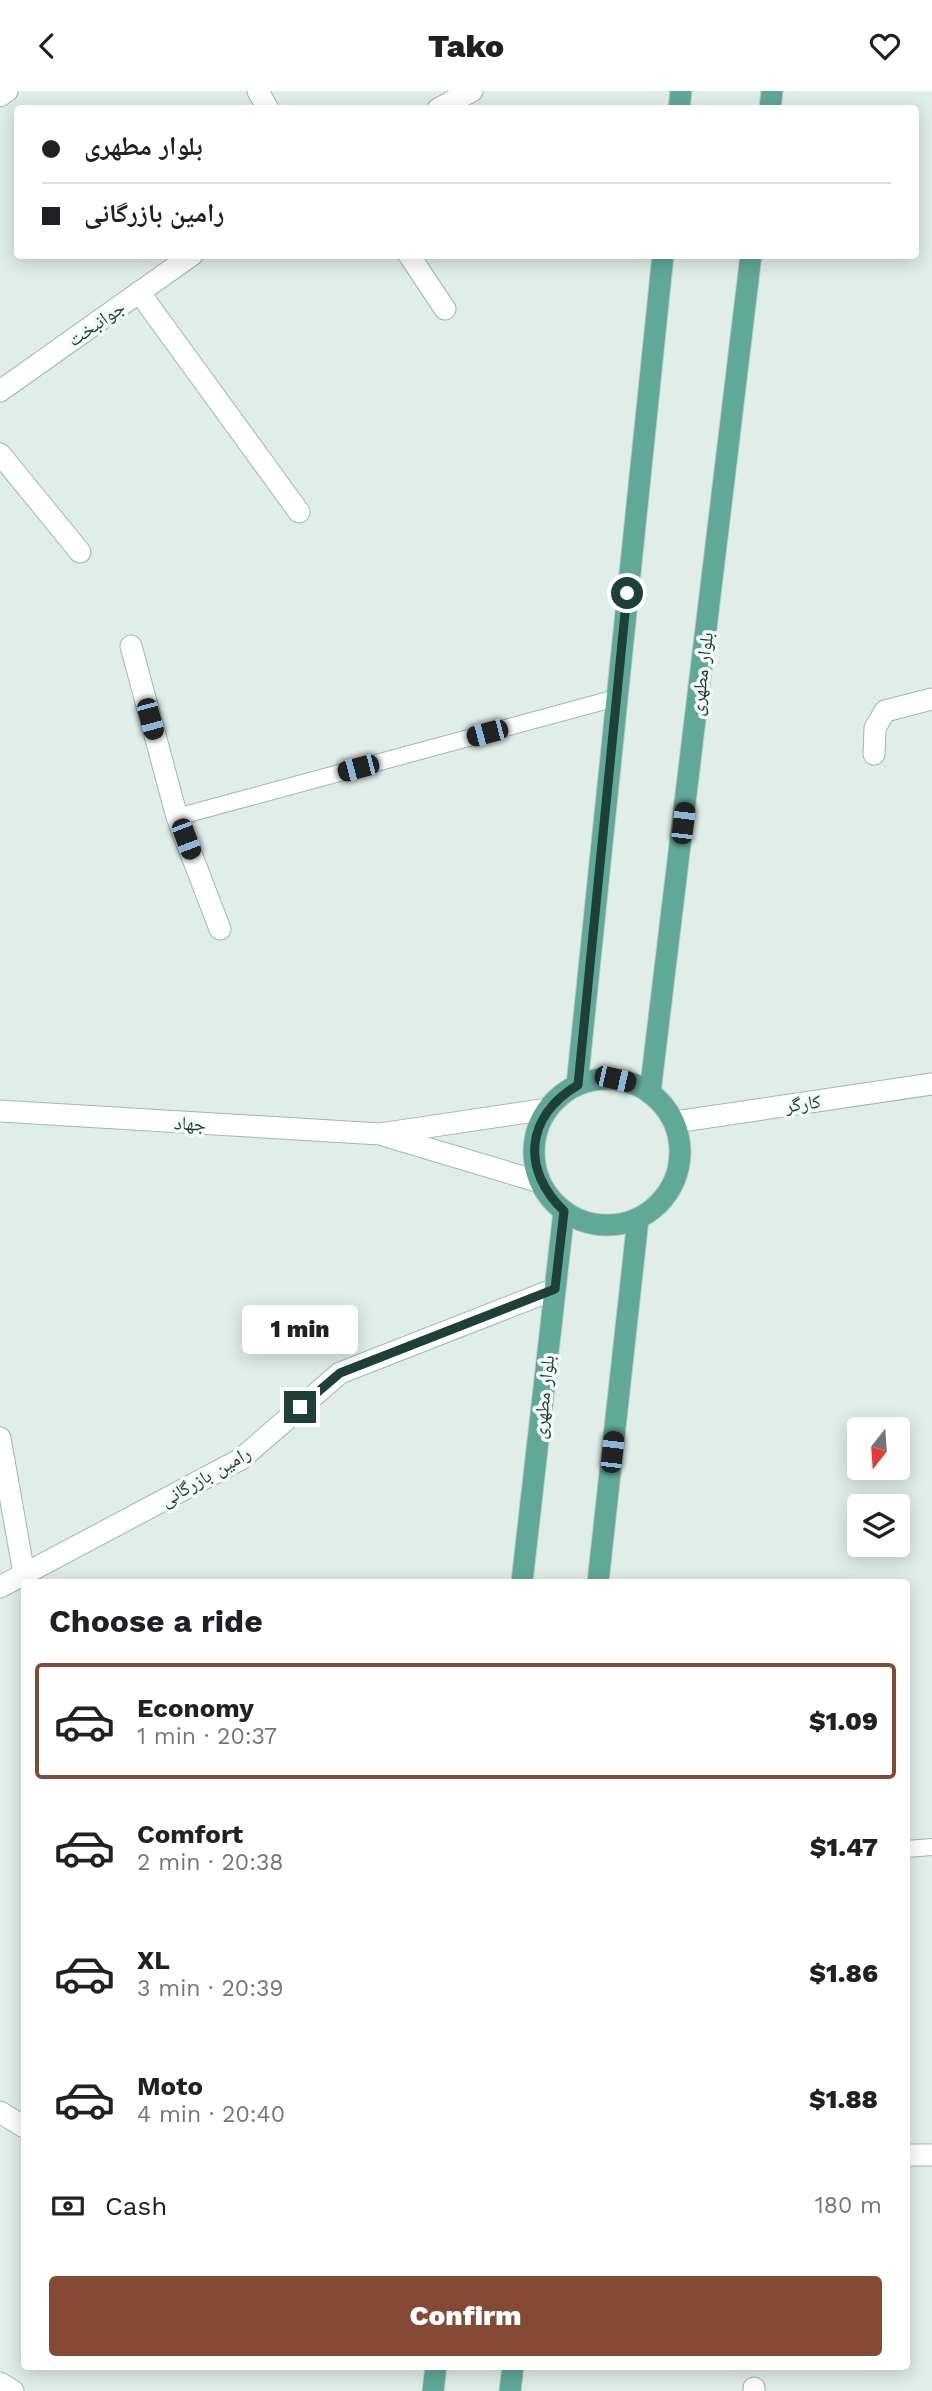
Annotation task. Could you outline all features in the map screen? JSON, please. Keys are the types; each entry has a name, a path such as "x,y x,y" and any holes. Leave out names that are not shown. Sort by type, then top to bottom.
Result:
{"main road":[{"path":"578,1085 663,259"},
{"name":"بلوار مطهری","path":"650,1093 751,259"},
{"path":"596,1079 615,1079 650,1093 664,1105 675,1122 681,1144 680,1167 671,1188 657,1206 638,1219 613,1225 588,1222 564,1211 550,1198 540,1182 534,1157 537,1132 548,1109 561,1095 596,1079"},
{"name":"بلوار مطهری","path":"522,1579 564,1211"},
{"path":"598,1579 638,1219"},
{"path":"433,2391 436,2370"},
{"path":"510,2391 513,2370"}],"street":[{"path":"0,96 6,91"},
{"path":"446,105 472,91"},
{"name":"جوانبخت","path":"0,391 186,259"},
{"path":"412,259 445,309"},
{"path":"139,292 299,512"},
{"path":"0,453 80,552"},
{"path":"131,646 177,817 220,929"},
{"path":"874,754 875,728 885,711 932,699"},
{"name":"کارگر","path":"675,1122 932,1084"},
{"path":"380,1134 548,1109"},
{"name":"جهاد","path":"0,1111 380,1134"},
{"path":"380,1134 540,1182"},
{"name":"رامین بازرگانی","path":"0,1587 242,1459 340,1373 555,1289"},
{"path":"0,1439 24,1574"},
{"path":"0,2112 21,2125"},
{"path":"910,2155 932,2155"},
{"path":"0,2383 13,2391"}],"lane":[{"path":"177,817 616,698"},
{"path":"910,1849 932,1847"}],"route":[{"path":"300,1407 340,1373 555,1289 564,1211 550,1198 540,1182 534,1157 537,1132 548,1109 561,1095 578,1085 627,593"}]}
